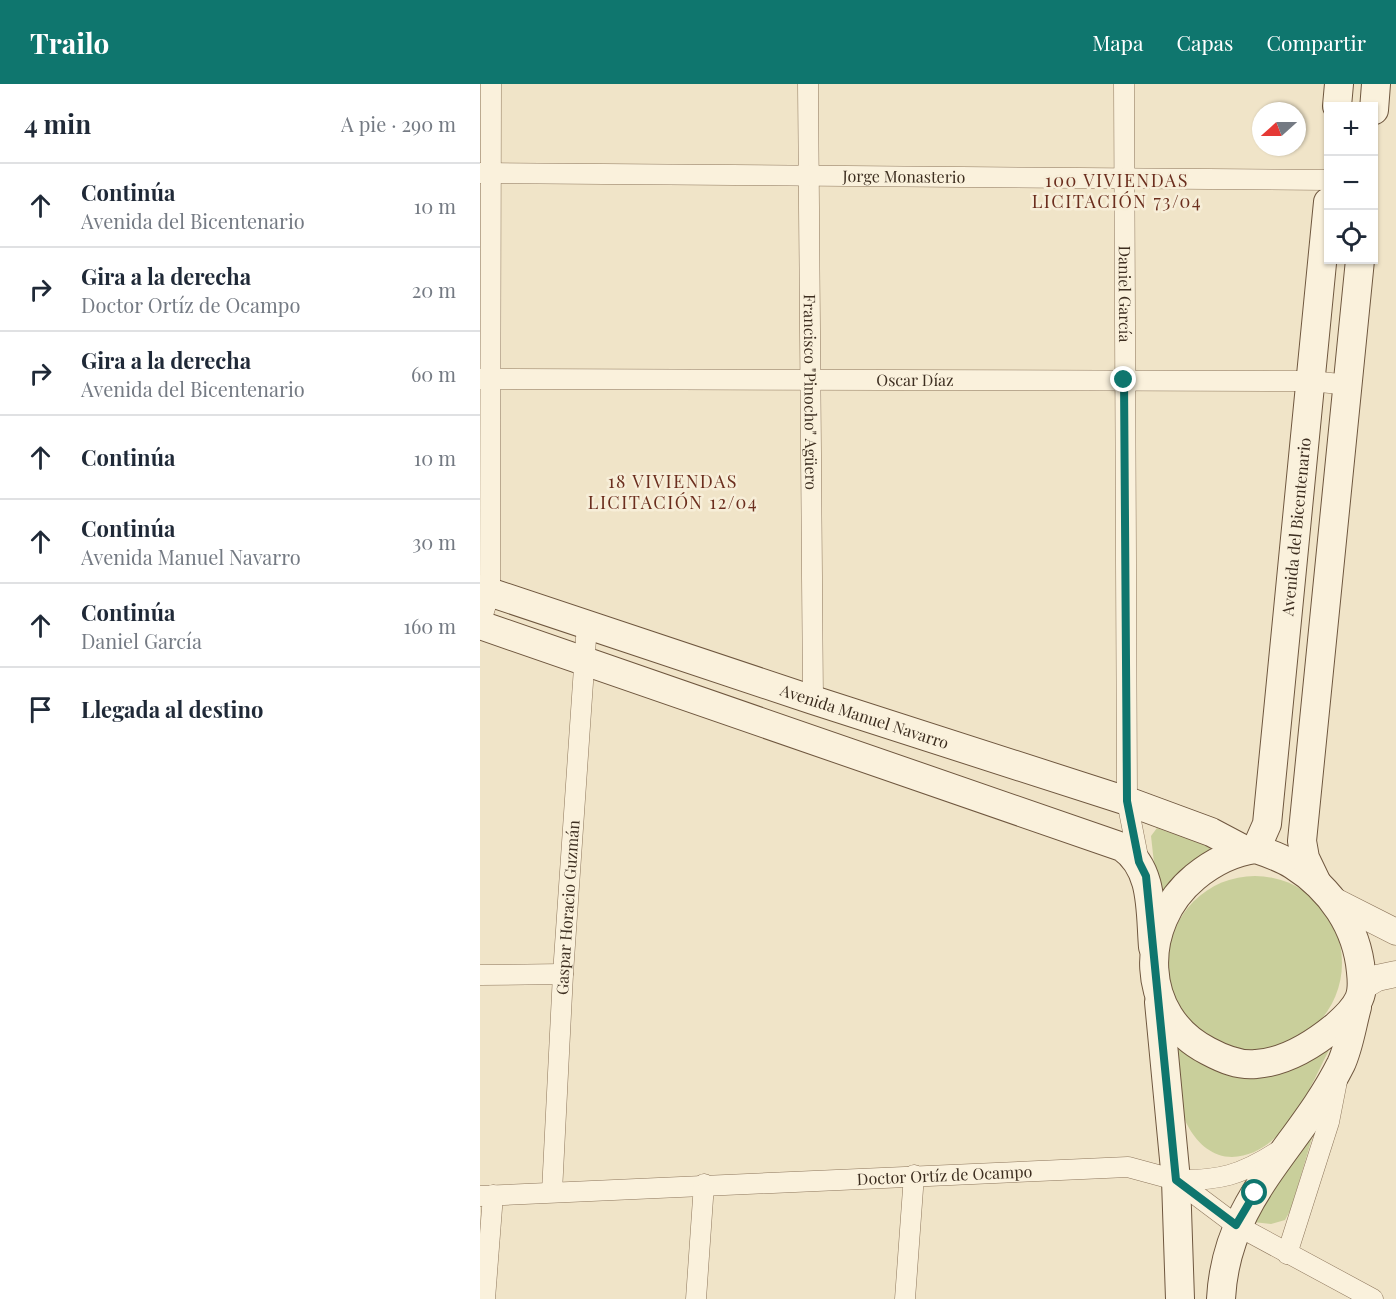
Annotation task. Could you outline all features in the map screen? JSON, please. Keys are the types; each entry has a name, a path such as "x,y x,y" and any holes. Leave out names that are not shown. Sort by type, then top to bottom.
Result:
{"main road":[{"path":"1337,102 1339,84"},
{"path":"1375,102 1376,84"},
{"name":"Avenida del Bicentenario","path":"1250,850 1267,824 1328,210"},
{"path":"1221,1299 1222,1276 1236,1225 1341,1063 1361,993 1360,957 1351,930 1305,858 1302,841 1360,264"},
{"name":"Avenida Manuel Navarro","path":"485,590 813,700 1127,801 1211,832 1250,850"},
{"path":"480,624 1094,836 1122,847 1139,862 1146,876 1176,1180 1180,1299"},
{"path":"1153,947 1161,920 1171,902 1185,885 1203,870 1250,850 1293,865 1325,891"},
{"path":"1158,991 1166,1011 1180,1030 1200,1047 1225,1060 1254,1065 1279,1060 1301,1051 1341,1022 1361,993"}],"street":[{"path":"480,624 485,590 485,173 491,84"},
{"name":"Francisco \"Pinocho\" Agüero","path":"808,84 813,700"},
{"name":"Daniel García","path":"1124,84 1127,801 1139,862"},
{"name":"Jorge Monasterio","path":"485,173 1324,180"},
{"name":"Oscar Díaz","path":"486,379 1311,381 1349,385"},
{"name":"Gaspar Horacio Guzmán","path":"552,1192 562,974 587,624"},
{"path":"1325,891 1396,932"},
{"path":"480,975 562,974"},
{"path":"1361,993 1377,978 1396,974"},
{"path":"1287,1254 1329,1122 1341,1063"},
{"path":"1176,1180 1207,1181 1231,1176 1252,1168 1287,1145"},
{"name":"Doctor Ortíz de Ocampo","path":"486,1196 704,1184 1128,1167 1176,1180 1236,1225 1373,1299"},
{"path":"905,1299 914,1175"},
{"path":"696,1299 704,1184"},
{"path":"485,1299 486,1196"}],"green space":[{"path":"1157,828 1210,847 1209,853 1165,894 1157,890 1151,836"},
{"path":"1255,876 1288,883 1303,891 1316,902 1327,915 1335,930 1342,963 1335,996 1327,1011 1316,1024 1303,1035 1288,1043 1255,1050 1222,1043 1207,1035 1194,1024 1183,1011 1175,996 1168,963 1175,930 1183,915 1194,902 1207,891 1222,883"},
{"path":"1173,1038 1301,1066 1329,1050 1303,1100 1280,1133 1266,1145 1250,1153 1232,1157 1219,1155 1207,1148 1197,1139 1184,1118 1179,1096"},
{"path":"1315,1128 1291,1209 1285,1220 1271,1224 1253,1222"}],"district":[{"name":"100 VIVIENDAS LICITACIÓN 73/04","path":"1117,191"},
{"name":"18 VIVIENDAS LICITACIÓN 12/04","path":"673,492"}],"route":[{"path":"1124,380 1127,801 1139,862 1146,876 1176,1180 1236,1225 1255,1193"}]}
